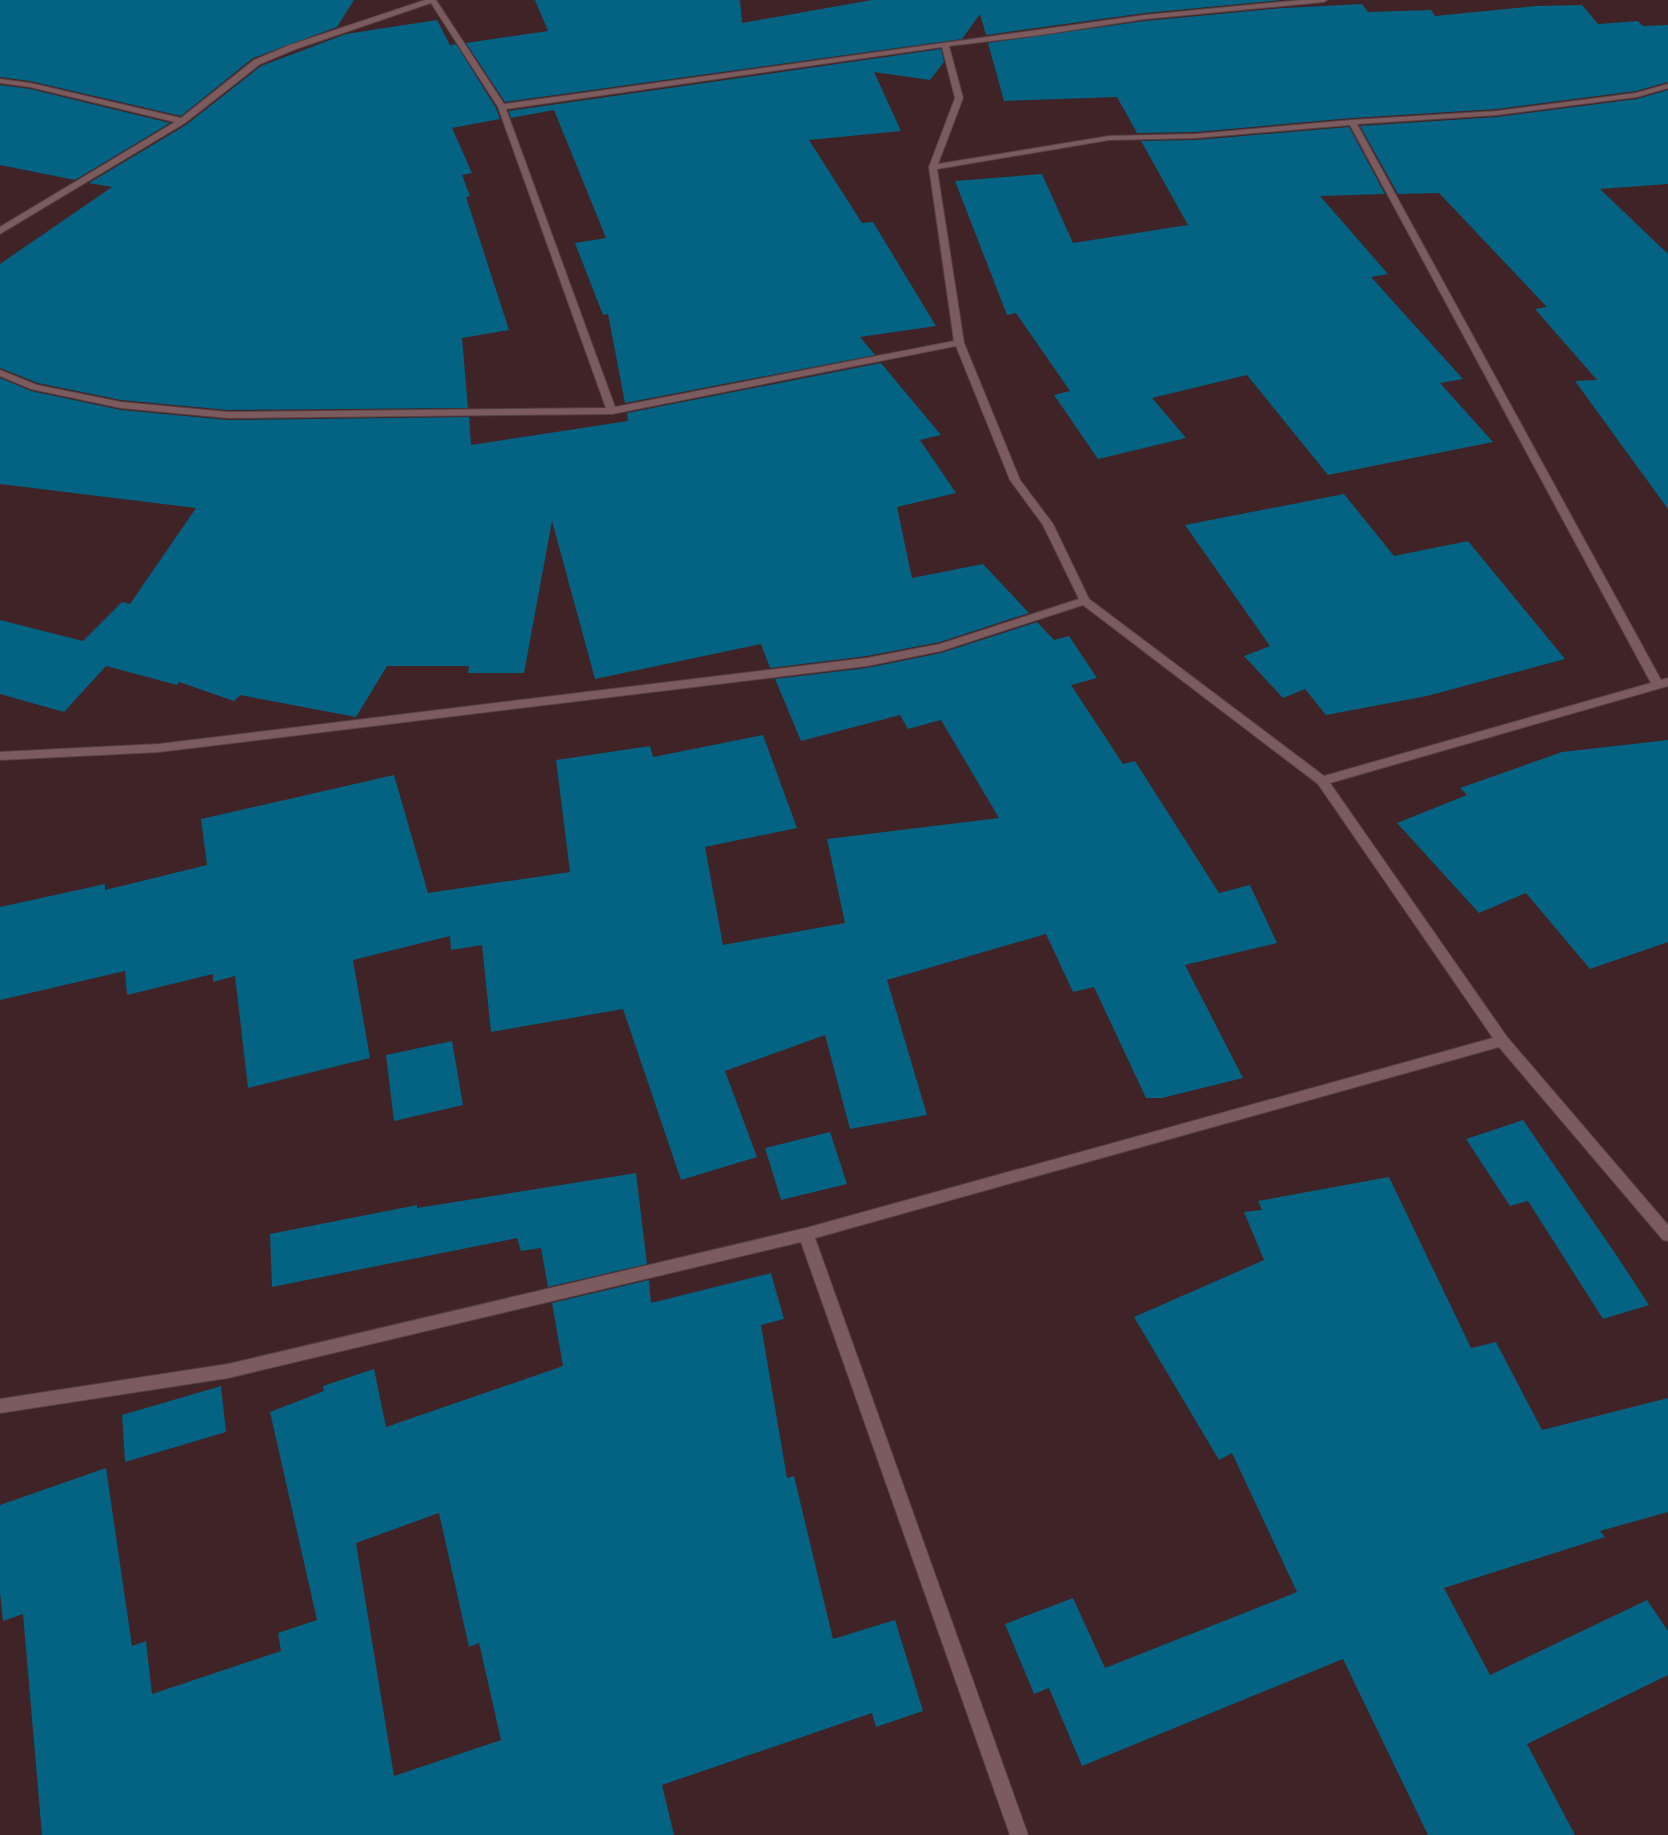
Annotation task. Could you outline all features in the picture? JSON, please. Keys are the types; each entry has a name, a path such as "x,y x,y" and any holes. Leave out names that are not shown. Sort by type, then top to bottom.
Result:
{"street":[{"path":"0,231 182,121 257,62 293,47 433,0 502,107 612,412"},
{"path":"502,107 1145,17 1324,0"},
{"path":"945,44 959,98 933,167 959,343 1015,480 1048,524 1084,601 1322,781 1502,1041 1668,1235"},
{"path":"0,81 40,88 182,121"},
{"path":"933,167 1109,138 1196,136 1352,122 1497,112 1637,95 1668,86"},
{"path":"1322,781 1663,683 1352,122"},
{"path":"0,374 34,387 121,405 228,415 612,412 959,343"},
{"path":"0,756 159,748 867,662 941,647 1084,601"},
{"path":"0,1406 228,1371 806,1234 1502,1041"},
{"path":"806,1234 1020,1835"}],"building":[{"path":"0,0 354,0 337,27 253,58 181,116 30,81 0,77"},
{"path":"535,0 740,0 742,23 872,0 1282,0 1145,13 986,35 980,14 962,39 505,102 466,43 548,31"},
{"path":"1362,4 1368,12 1431,10 1435,16 1536,6 1582,5 1598,24 1638,21 1643,26 1668,25 1668,82 1636,91 1497,109 1352,118 1196,132 1137,133 1117,97 1004,101 988,43 1145,21 1284,8"},
{"path":"437,20 450,45 456,44 496,108 500,119 452,128 472,173 462,175 470,196 466,197 509,330 462,338 468,408 228,410 121,400 38,383 0,368 0,264 112,187 89,183 186,125 261,66 346,34"},
{"path":"941,49 944,62 930,80 874,72 901,131 809,140 862,223 873,222 936,326 860,337 875,355 625,403 608,314 603,315 575,243 606,238 554,110 511,118 509,111"},
{"path":"0,85 30,89 170,123 75,180 0,165"},
{"path":"1668,90 1668,184 1600,189 1668,254 1668,509 1575,381 1597,380 1535,309 1547,307 1439,193 1398,194 1360,126 1497,117 1637,99"},
{"path":"1349,127 1385,194 1320,196 1388,274 1371,277 1463,379 1440,383 1493,442 1328,475 1247,375 1152,398 1186,438 1098,459 1054,395 1070,391 1016,313 1007,315 955,181 1042,174 1073,243 1188,225 1141,141 1196,140"},
{"path":"881,363 941,435 920,440 956,493 897,507 912,578 983,564 1029,613 940,642 867,656 770,668 761,644 595,679 552,521 524,673 468,673 469,666 387,666 356,717 240,695 234,701 179,682 177,685 106,666 64,712 0,694 0,620 83,641 122,602 130,604 196,508 0,484 0,378 31,391 121,410 228,420 469,417 471,445 628,421 627,413"},
{"path":"1344,494 1394,556 1468,541 1565,659 1427,696 1326,715 1305,689 1283,698 1244,656 1270,646 1185,525"},
{"path":"1037,622 1054,640 1069,636 1097,678 1071,685 1123,764 1135,761 1219,893 1250,885 1277,943 1185,965 1243,1078 1162,1098 1146,1098 1094,987 1073,992 1046,934 887,980 927,1115 850,1129 825,1035 725,1071 757,1157 681,1180 623,1009 491,1032 482,945 451,950 450,936 353,960 370,1058 248,1088 235,976 213,982 213,974 127,995 125,971 0,1000 0,907 105,884 105,890 207,865 201,819 394,775 428,893 570,872 556,760 650,746 653,757 763,735 797,828 705,847 723,945 845,923 827,839 999,818 941,720 908,729 900,715 801,741 775,679 867,668 941,653"},
{"path":"1668,740 1668,942 1590,969 1526,893 1479,913 1397,823 1467,795 1460,788 1562,752"},
{"path":"452,1041 463,1105 394,1121 386,1055"},
{"path":"1523,1120 1649,1305 1603,1319 1528,1201 1510,1206 1466,1139"},
{"path":"830,1132 847,1184 781,1200 765,1148"},
{"path":"636,1173 647,1264 548,1287 541,1248 521,1251 517,1238 272,1287 270,1234 417,1205 417,1208"},
{"path":"1389,1177 1471,1348 1496,1342 1542,1430 1668,1398 1668,1512 1600,1531 1605,1537 1444,1588 1490,1675 1647,1600 1668,1631 1668,1675 1527,1744 1575,1835 1428,1835 1343,1659 1082,1766 1049,1688 1034,1694 1005,1624 1073,1598 1105,1668 1297,1592 1232,1453 1219,1460 1134,1317 1264,1260 1244,1212 1262,1210 1258,1201"},
{"path":"771,1273 784,1319 761,1325 787,1478 794,1476 833,1639 895,1620 923,1711 876,1727 872,1713 662,1785 674,1835 42,1835 23,1614 3,1621 0,1592 0,1505 106,1468 132,1646 146,1641 152,1694 281,1651 278,1633 317,1620 270,1412 324,1391 323,1386 374,1369 386,1427 563,1366 552,1303 649,1280 651,1303","holes":["439,1513 469,1647 479,1643 501,1740 394,1776 356,1543"]},
{"path":"221,1386 226,1432 125,1462 122,1415"}]}
